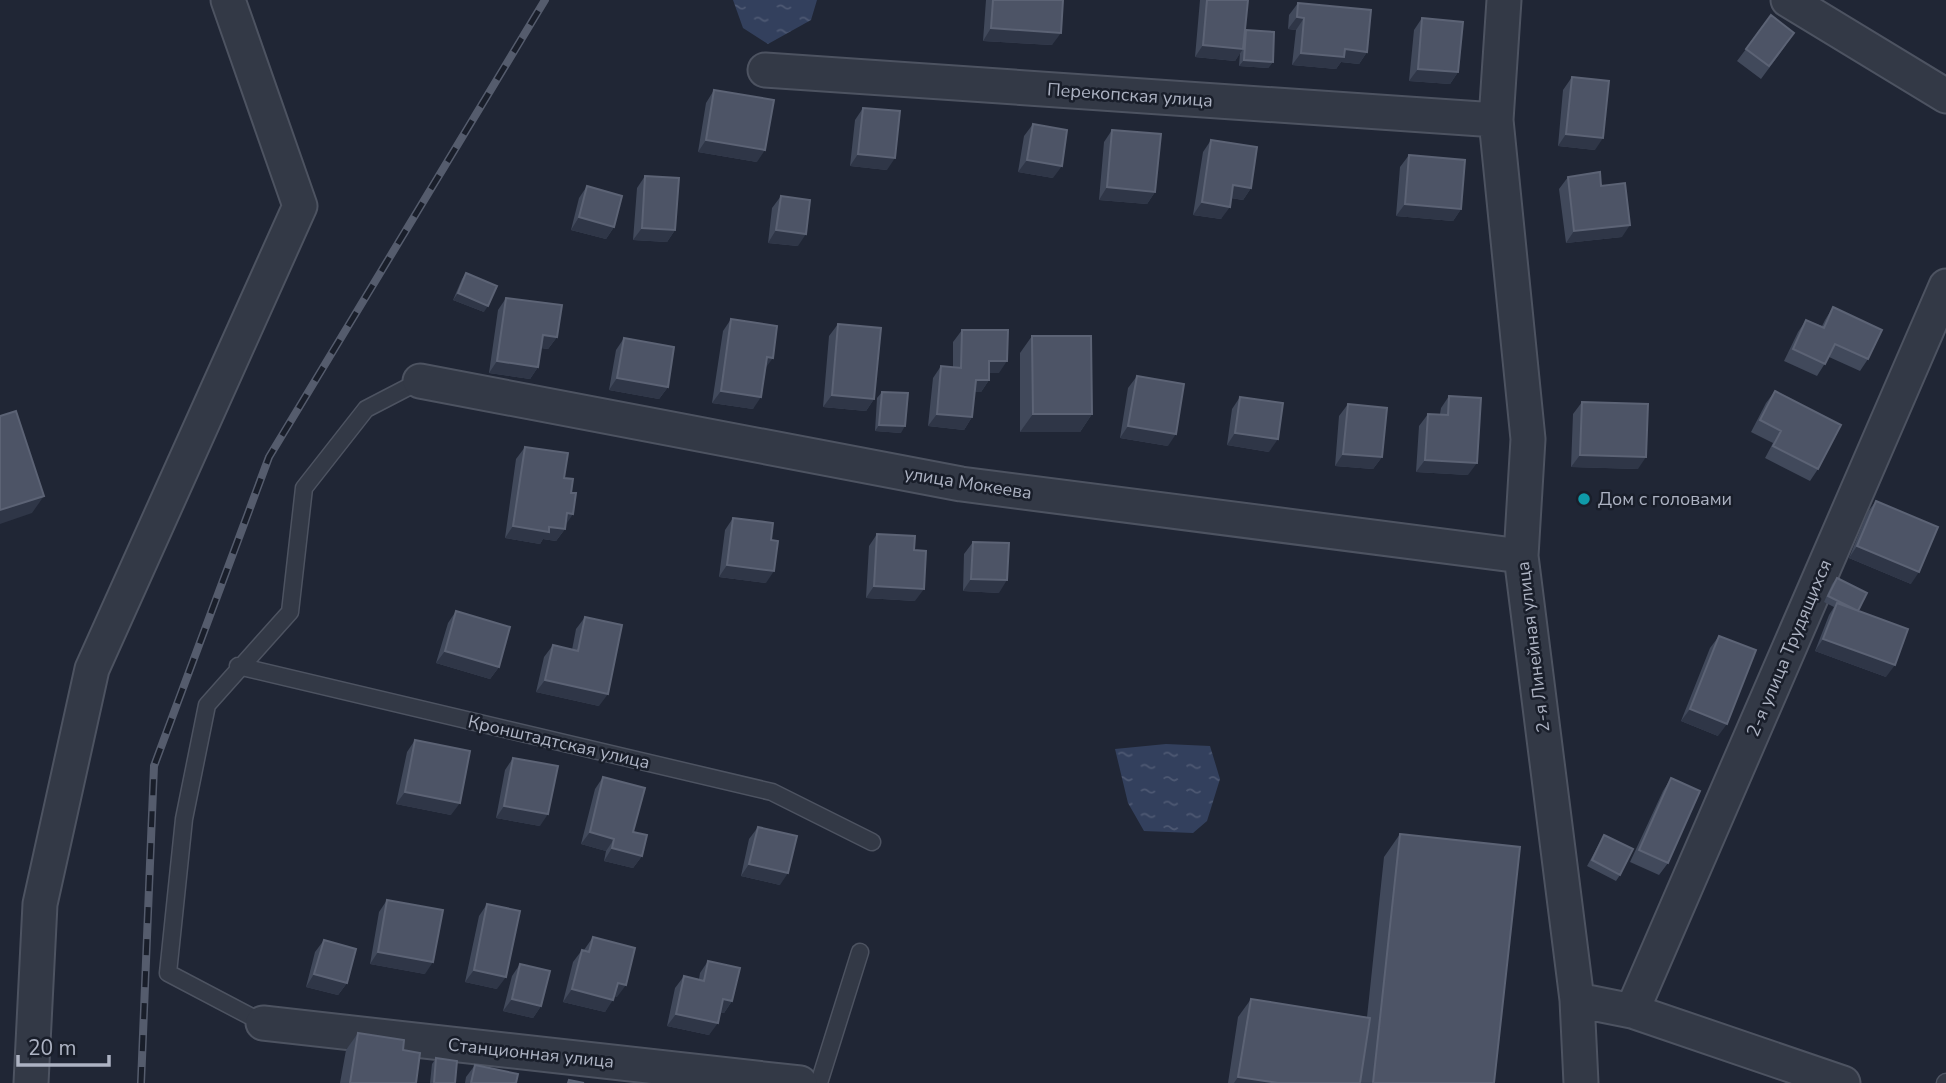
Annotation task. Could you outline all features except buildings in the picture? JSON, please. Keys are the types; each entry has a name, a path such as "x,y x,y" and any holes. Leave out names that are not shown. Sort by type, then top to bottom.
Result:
{"street":[{"path":"31,1083 40,904 92,669 300,206 228,0"},
{"name":"2-я Линейная улица","path":"1504,0 1496,120 1528,439 1521,556 1577,1000 1581,1083"},
{"path":"1788,0 1946,96"},
{"name":"Перекопская улица","path":"765,70 1496,120"},
{"name":"2-я улица Трудящихся","path":"1633,1011 1946,286"},
{"name":"улица Мокеева","path":"420,381 961,484 1521,556"},
{"path":"1577,1000 1633,1011 1843,1083"},
{"name":"Станционная улица","path":"263,1023 800,1083"}],"lane":[{"path":"263,1023 168,973 184,819 207,705 238,666 290,612 304,488 366,409 420,381"},
{"name":"Кронштадтская улица","path":"238,666 772,792 872,842"},
{"path":"819,1083 860,952"}],"water":[{"path":"733,0 817,0 811,20 768,44 743,28"},
{"path":"1166,744 1210,746 1220,779 1207,821 1193,833 1144,831 1128,803 1115,749"}],"railway":[{"path":"141,1083 154,766 269,457 545,0"}],"place":[{"name":"Дом с головами","path":"1584,499"}]}
